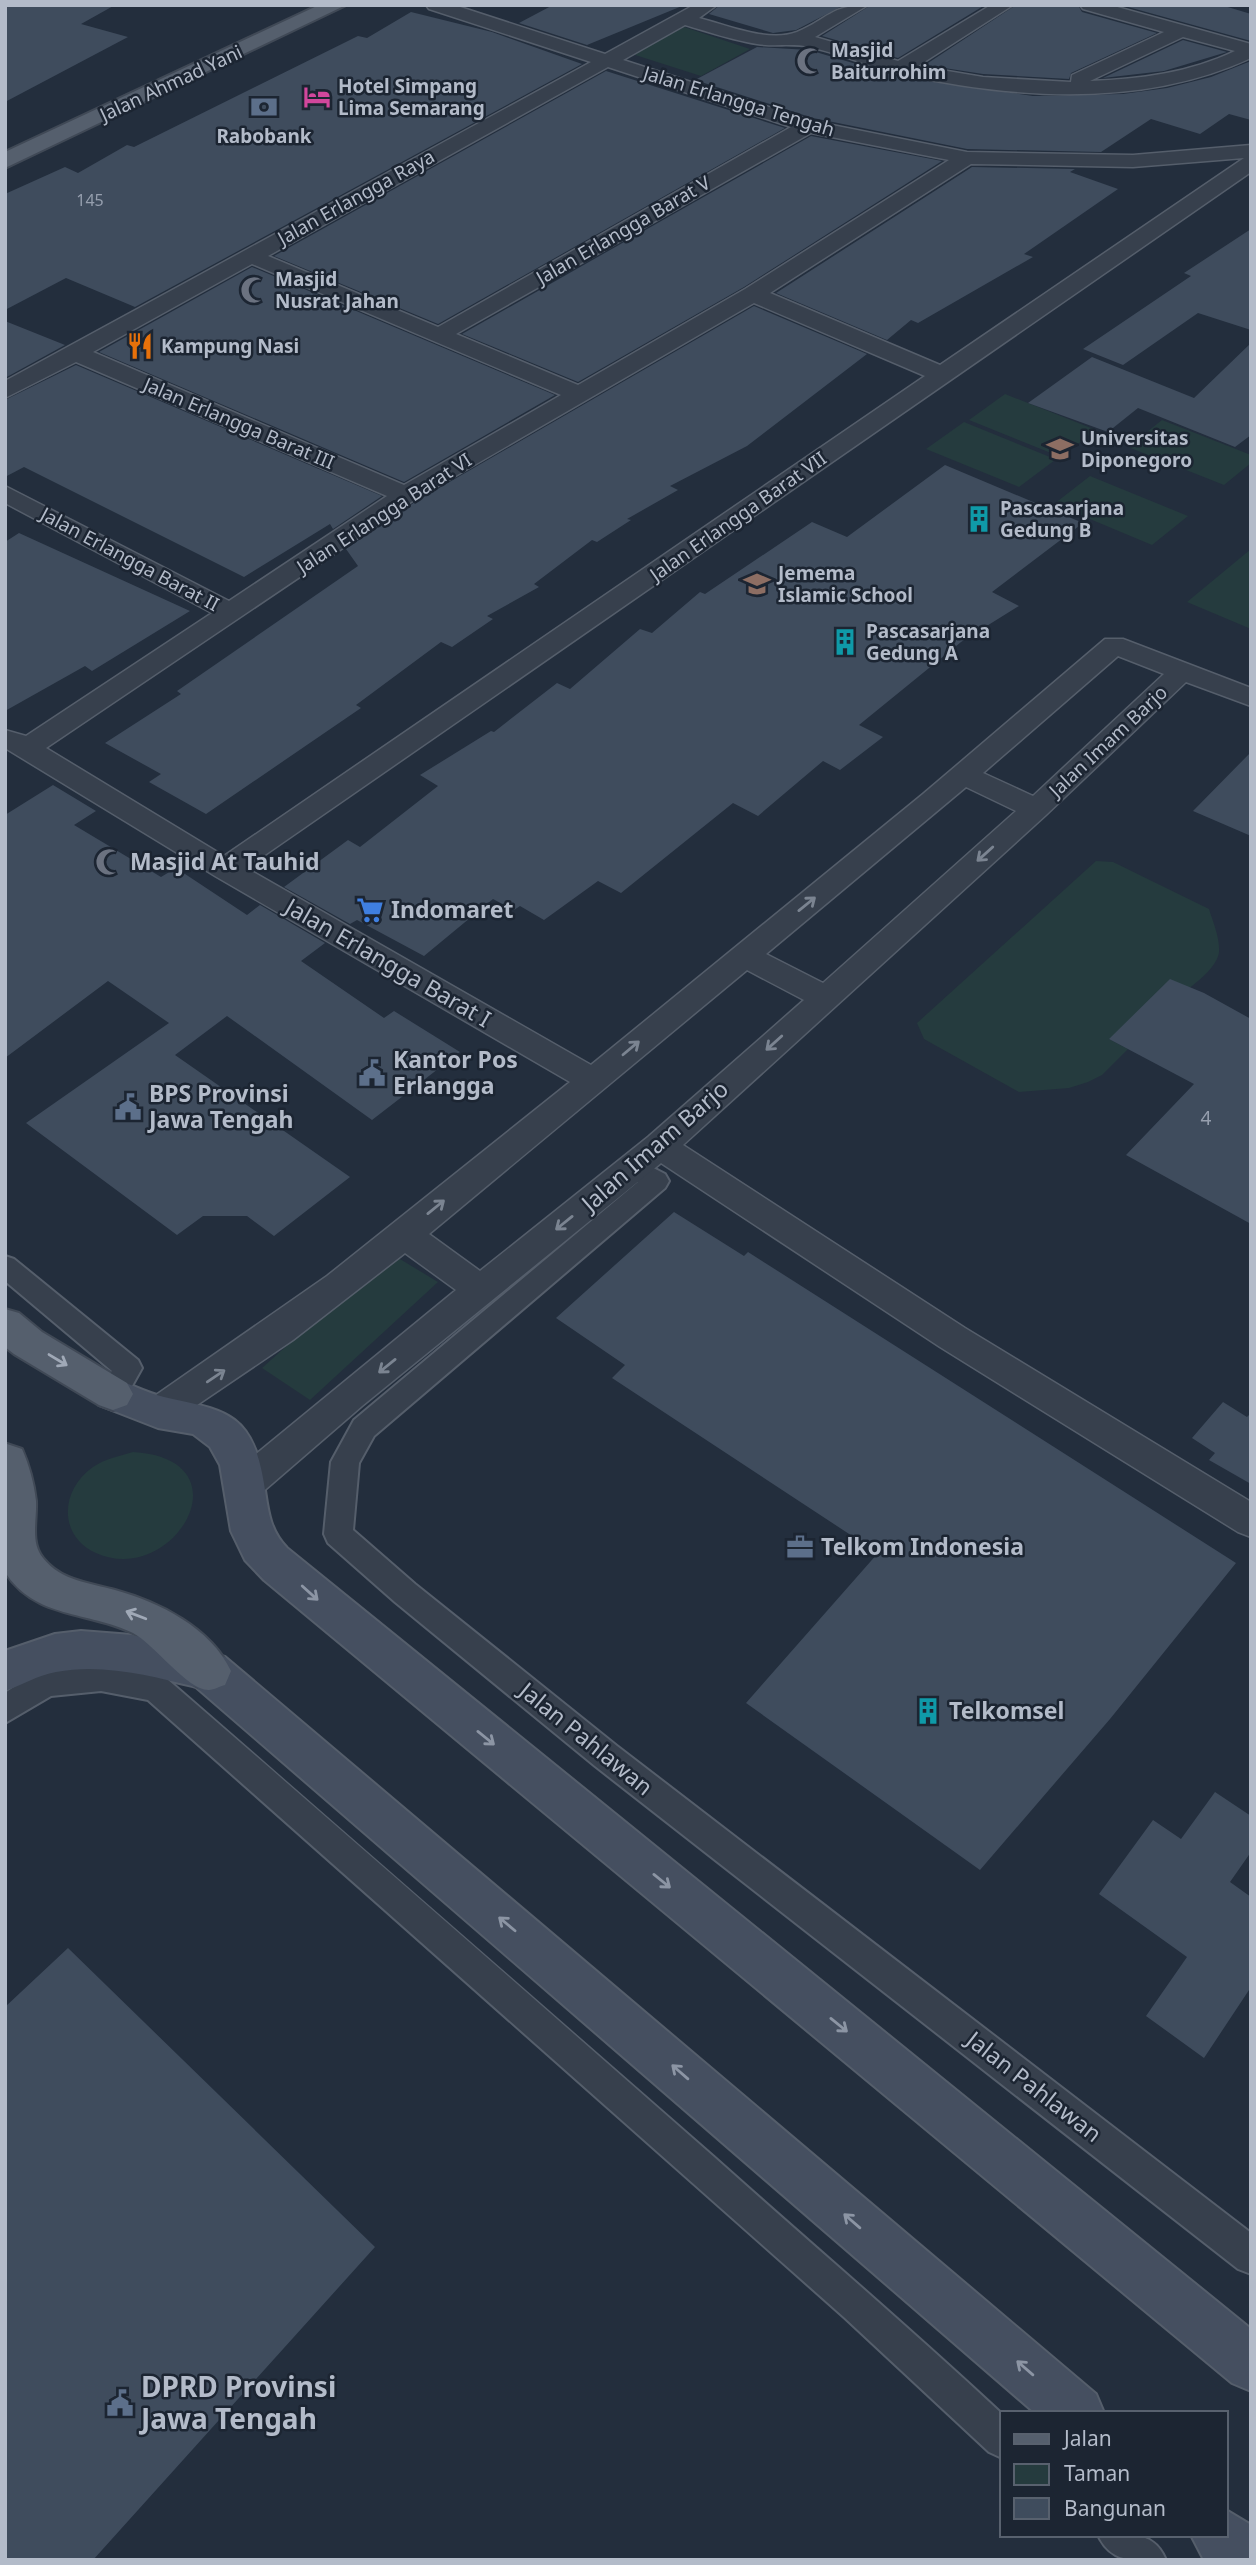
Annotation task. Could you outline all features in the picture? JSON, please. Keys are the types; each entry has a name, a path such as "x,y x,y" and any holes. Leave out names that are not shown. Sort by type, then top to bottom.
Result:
{"main road":[{"name":"Jalan Ahmad Yani","path":"5,144 309,5"},
{"name":"Jalan Ahmad Yani","path":"5,161 336,5"},
{"path":"5,1324 28,1343 113,1394 159,1412 199,1418 211,1424 232,1446 242,1463 247,1517 260,1547 315,1598 1251,2364"},
{"path":"6,1460 15,1504 11,1560 62,1596 108,1605 150,1621 1075,2411"},
{"path":"5,1672 43,1656 99,1648 143,1653 209,1671"},
{"path":"1221,2537 1247,2560"}],"street":[{"name":"Jalan Erlangga Tengah","path":"435,5 609,59 808,126 967,158 1133,161 1251,151"},
{"name":"Jalan Erlangga Raya","path":"5,391 708,5"},
{"path":"797,39 859,5"},
{"path":"901,68 1004,5"},
{"path":"1088,5 1125,9 1180,31 1251,51"},
{"path":"683,19 755,38 797,39 901,68 976,84 1062,86 1170,81 1231,64 1251,51"},
{"path":"1062,86 1115,64 1180,31"},
{"name":"Jalan Erlangga Barat V","path":"439,335 808,126"},
{"name":"Jalan Erlangga Barat VI","path":"16,742 232,613 405,495 753,294 967,158"},
{"name":"Jalan Erlangga Tengah","path":"1133,161 1177,188"},
{"name":"Jalan Erlangga Barat VII","path":"225,869 943,375 1177,188 1251,162"},
{"path":"250,256 579,394"},
{"path":"753,294 943,375"},
{"name":"Jalan Erlangga Barat III","path":"73,352 405,495"},
{"name":"Jalan Erlangga Barat II","path":"13,503 232,613"},
{"path":"159,1412 218,1375 404,1234 965,775 1114,645 1180,673 1251,698"},
{"name":"Jalan Imam Barjo","path":"246,1484 647,1156 1036,809 1180,673"},
{"name":"Jalan Erlangga Barat I","path":"16,742 225,869 592,1080"},
{"name":"Jalan Imam Barjo","path":"965,775 1036,809"},
{"path":"744,954 824,997"},
{"path":"647,1156 787,1233 1056,1404 1251,1521"},
{"name":"Jalan Pahlawan","path":"647,1156 656,1181 364,1428 345,1462 338,1534 405,1593 607,1756 1251,2256"},
{"path":"404,1234 481,1290"},
{"path":"5,1266 128,1368 113,1394"},
{"path":"5,1710 45,1683 100,1678 156,1688 858,2305 1000,2438"},
{"path":"1118,2537 1147,2560"}],"green space":[{"path":"684,27 750,49 701,76 629,53"},
{"path":"1005,394 1096,430 1061,457 969,420"},
{"path":"1162,420 1251,455 1251,463 1224,485 1128,447"},
{"path":"964,422 1055,460 1019,487 926,449"},
{"path":"1090,476 1188,516 1152,545 1054,504"},
{"path":"1251,549 1251,629 1187,602"},
{"path":"1096,861 1113,862 1209,909 1219,952 1215,963 1204,975 1190,988 1109,1039 1128,1049 1102,1075 1069,1088 1019,1092 924,1039 917,1023"},
{"path":"390,1253 438,1282 310,1400 262,1368"},
{"path":"133,1452 168,1460 187,1476 193,1496 187,1518 172,1538 151,1553 124,1559 96,1553 75,1536 68,1512 69,1500 82,1477 93,1467"}],"building":[{"path":"5,5 115,5 81,24 128,37 5,102"},
{"path":"553,5 682,6 587,45 519,23"},
{"path":"720,5 844,5 796,30 773,33 709,14"},
{"path":"871,5 985,5 898,58 822,36"},
{"path":"1016,5 1078,5 1082,12 1157,33 1071,73 1069,79 983,74 925,65"},
{"path":"1121,5 1221,5 1251,14 1251,41"},
{"path":"411,12 492,32 582,64 135,307 66,278 5,310 5,194 65,167 78,173 127,145 134,147 358,36 367,38"},
{"path":"1183,40 1227,52 1164,71 1103,78"},
{"path":"757,47 809,50 900,77 1033,96 1123,94 1167,88 1211,77 1251,61 1251,120 1229,114 1200,134 1151,119 1101,152 967,149 813,118 695,80"},
{"path":"606,71 785,128 438,324 274,256"},
{"path":"811,136 942,161 744,287 578,382 462,334"},
{"path":"972,167 1075,169 1070,172 1118,189 1024,254 1033,257 918,323 911,320 887,340 776,293"},
{"path":"1251,229 1251,330 1198,313 1123,365 1083,349 1191,276 1184,273"},
{"path":"252,267 555,395 404,482 99,352"},
{"path":"754,306 867,354 747,446 670,486 678,490 627,519 631,520 597,542 592,540 534,584 539,587 487,616 493,619 452,647 441,642 356,705 361,708 206,814 149,782 161,774 105,743 181,694 177,691 358,566 346,549 415,502"},
{"path":"5,321 65,345 5,378"},
{"path":"1251,343 1251,435 1235,447 1138,408 1108,432 1028,403 1092,357 1194,398"},
{"path":"76,365 382,496 333,529 330,524 244,577 24,467 5,477 5,400"},
{"path":"945,465 1083,523 992,592 1019,606 961,642 859,725 883,737 840,770 823,761 758,816 733,803 621,893 598,881 544,920 520,906 514,910 493,899 424,956 357,920 350,924 284,887 348,840 360,847 438,786 420,775 491,731 494,732 557,683 570,689 640,629 652,633 700,592 705,594 812,522 847,537"},
{"path":"19,533 190,611 92,671 85,666 5,711 5,542"},
{"path":"1251,752 1251,836 1193,811"},
{"path":"53,785 96,811 74,825 161,877 176,868 247,915 260,905 325,943 301,961 384,1018 394,1011 460,1052 372,1120 227,1016 175,1055 350,1177 274,1236 247,1216 203,1216 177,1235 26,1123 169,1023 108,981 5,1058 5,815"},
{"path":"1170,979 1204,993 1251,1019 1251,1224 1126,1155 1194,1084 1109,1039"},
{"path":"674,1212 744,1256 748,1252 1236,1563 1110,1719 980,1870 746,1703 878,1553 612,1378 625,1365 556,1318"},
{"path":"1223,1402 1247,1417 1251,1413 1251,1484 1209,1460 1215,1453 1192,1438"},
{"path":"1215,1792 1251,1816 1251,1852 1230,1882 1251,1897 1251,1987 1204,2058 1146,2016 1187,1957 1099,1894 1153,1820 1181,1839"},
{"name":"DPRD Provinsi Jawa Tengah","path":"68,1948 375,2247 93,2560 5,2560 5,2007"}],"place":[{"name":"Masjid Baiturrohim","path":"810,61"},
{"name":"Hotel Simpang Lima Semarang","path":"317,97"},
{"name":"Rabobank","path":"264,107"},
{"name":"Masjid Nusrat Jahan","path":"254,290"},
{"name":"Kampung Nasi","path":"140,346"},
{"name":"Universitas Diponegoro","path":"1060,449"},
{"name":"Pascasarjana Gedung B","path":"979,519"},
{"name":"Jemema Islamic School","path":"757,584"},
{"name":"Pascasarjana Gedung A","path":"845,642"},
{"name":"Masjid At Tauhid","path":"109,862"},
{"name":"Indomaret","path":"370,910"},
{"name":"Kantor Pos Erlangga","path":"372,1073"},
{"name":"BPS Provinsi Jawa Tengah","path":"128,1107"},
{"name":"Telkom Indonesia","path":"800,1547"},
{"name":"Telkomsel","path":"928,1711"},
{"name":"DPRD Provinsi Jawa Tengah","path":"120,2403"}]}
